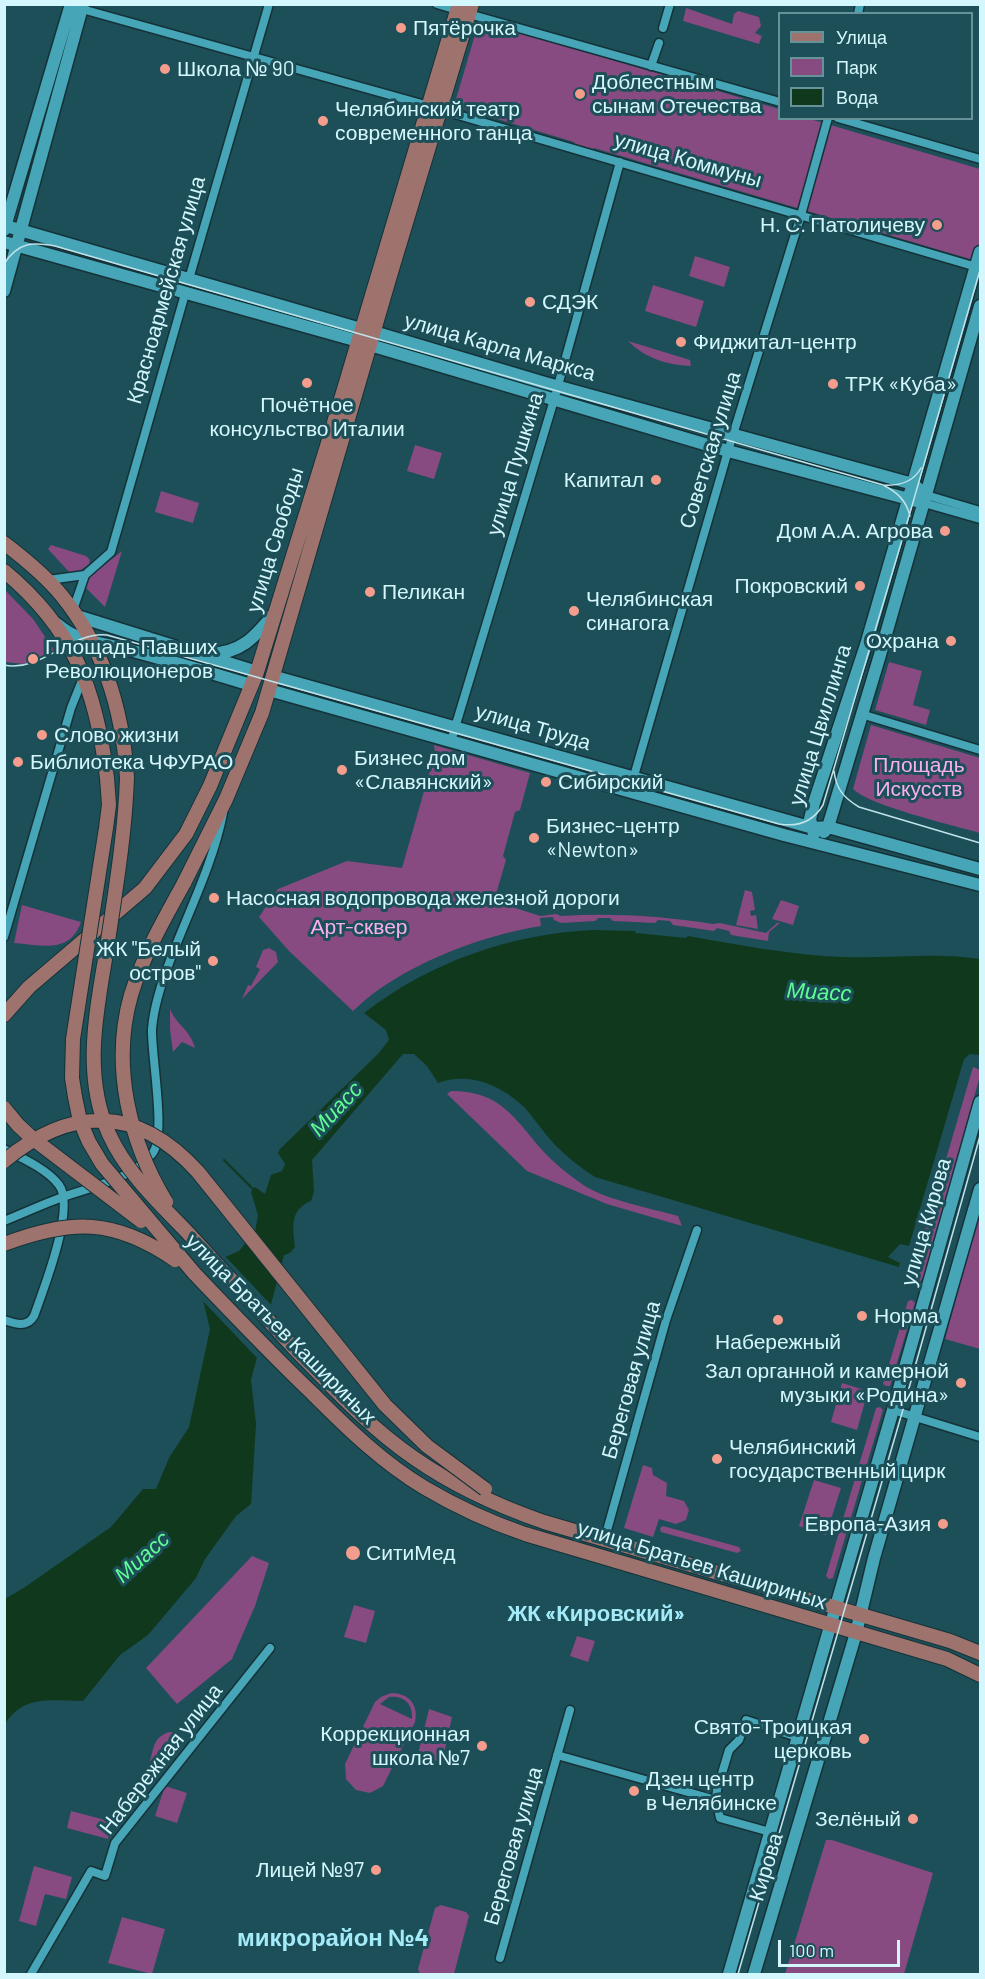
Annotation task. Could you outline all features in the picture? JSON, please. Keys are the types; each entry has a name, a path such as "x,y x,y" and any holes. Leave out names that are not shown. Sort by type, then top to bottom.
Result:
{"main road":[{"path":"5,228 75,6"},
{"path":"4,291 10,244 20,230 75,6"},
{"name":"улица Свободы","path":"188,1233 158,1189 137,1140 124,1090 122,1058 125,1021 138,976 149,949 225,799 262,713 366,337 464,8"},
{"name":"улица Карла Маркса","path":"5,228 20,230 189,279 554,400 908,500 925,499"},
{"name":"улица Карла Маркса","path":"10,244 185,294 557,386 913,484 925,499"},
{"name":"улица Цвиллинга","path":"816,843 810,819 814,802 866,645 981,252"},
{"name":"Красноармейская улица","path":"185,294 189,279"},
{"name":"улица Цвиллинга","path":"816,843 828,827 981,306"},
{"name":"улица Свободы","path":"4,1015 29,987 125,907 156,875 186,834 206,795 257,672 366,337"},
{"path":"4,543 48,580 75,613 90,641"},
{"name":"улица Труда","path":"4,571 39,601 56,624 74,637 251,685 271,683 454,727 813,828 828,827 981,869"},
{"name":"улица Труда","path":"75,613 257,672 271,683 451,741 816,843 981,885"},
{"path":"203,655 227,652 246,644 274,614"},
{"name":"улица Братьев Кашириных","path":"56,624 72,649 98,723 107,778 108,805 104,851 73,1039 72,1078 75,1097 80,1121 88,1142 102,1164 167,1243 281,1363 357,1437 417,1483 469,1512 525,1534 947,1659 981,1675"},
{"name":"улица Братьев Кашириных","path":"90,641 107,675 119,718 126,754 127,778 120,865 93,1041 93,1077 108,1133 138,1179 313,1367 369,1422 413,1457 524,1515 834,1609 950,1641 981,1653"},
{"name":"улица Кирова","path":"729,1974 981,1102"},
{"path":"4,1108 32,1138 167,1243"},
{"path":"4,1161 42,1134 60,1126 79,1122 98,1120 118,1122 145,1130 161,1139 185,1157 198,1172 385,1405 481,1492"},
{"name":"улица Кирова","path":"856,1633 915,1416 981,1189"},
{"path":"4,1244 32,1234 70,1226 112,1229 137,1237 156,1247 194,1273"},
{"name":"Кирова","path":"754,1974 856,1633"}],"street":[{"name":"Красноармейская улица","path":"189,279 269,4"},
{"path":"437,4 464,8 651,66 778,101"},
{"path":"663,28 670,4"},
{"name":"улица Коммуны","path":"75,6 435,108 978,267"},
{"path":"651,66 659,43"},
{"name":"Советская улица","path":"629,792 827,120"},
{"path":"845,120 981,159"},
{"name":"улица Пушкина","path":"451,741 554,400 620,162"},
{"name":"Красноармейская улица","path":"75,613 85,575 111,552 185,294"},
{"name":"улица Карла Маркса","path":"925,499 981,511"},
{"name":"улица Карла Маркса","path":"925,499 981,519"},
{"path":"48,580 85,575"},
{"path":"4,937 75,696 83,678"},
{"path":"861,714 981,750"},
{"path":"4,1221 64,1196 124,1175 141,1166 155,1152 159,1120 152,1049 154,1010 213,849 221,824 225,799"},
{"path":"4,1149 44,1172 58,1184 64,1196 61,1232 34,1316 27,1323 17,1324 4,1320"},
{"name":"Береговая улица","path":"604,1540 666,1320 697,1230"},
{"path":"893,1410 981,1437"},
{"name":"Набережная улица","path":"31,1974 90,1871 105,1876 115,1843 270,1648"},
{"name":"Береговая улица","path":"500,1958 570,1710"},
{"path":"770,1832 720,1818 716,1800 717,1790 729,1750 739,1740 746,1720 797,1737"},
{"path":"557,1755 716,1800"}],"green space":[{"path":"686,8 732,24 734,14 738,11 759,17 761,26 755,33 762,36 759,44 683,21"},
{"path":"479,21 778,109 778,120 813,120 980,169 980,262 575,144 454,106"},
{"path":"695,256 730,267 724,287 689,276"},
{"path":"653,285 704,301 696,327 645,311"},
{"path":"628,341 690,360 691,366 657,360"},
{"path":"415,445 442,453 434,479 407,471"},
{"path":"161,491 199,503 193,523 155,512"},
{"path":"51,545 86,556 90,560 89,564 74,575 71,574 48,549"},
{"path":"122,551 105,607 86,588 87,579"},
{"path":"5,590 33,619 54,650 24,664 5,662"},
{"path":"889,662 922,671 913,705 930,710 926,725 875,710"},
{"name":"Площадь Искусств","path":"871,725 980,758 980,833 876,802 853,789"},
{"name":"Арт-сквер","path":"434,745 530,773 520,810 515,812 503,856 506,860 494,901 540,916 556,914 561,916 656,917 720,923 766,933 780,923 769,932 768,941 731,935 729,931 717,928 714,931 673,925 670,921 658,920 655,923 598,918 595,921 561,923 553,917 540,918 541,926 518,930 467,945 416,967 392,980 353,1011 289,951 259,917 278,889 347,861 402,868 435,753"},
{"path":"745,890 752,892 755,910 750,911 751,916 756,915 758,929 736,925"},
{"path":"781,900 799,906 793,925 772,919"},
{"path":"22,905 81,922 70,939 62,943 45,946 14,943"},
{"path":"269,948 276,952 278,962 242,999 248,985 251,986 260,969 256,967 263,950"},
{"path":"170,1009 190,1036 195,1048 182,1042 173,1052"},
{"path":"973,1067 980,1070 980,1076 924,1276 920,1282 910,1282"},
{"path":"451,1091 468,1092 494,1101 514,1118 552,1160 592,1190 615,1199 678,1216 682,1226 607,1204 527,1171 447,1094"},
{"path":"980,1213 980,1349 945,1339"},
{"path":"912,1300 915,1303 890,1386 886,1386 883,1384 908,1301"},
{"path":"842,1383 868,1391 857,1430 831,1422"},
{"path":"880,1407 883,1410 833,1578 829,1579 826,1576 876,1408"},
{"path":"643,1465 652,1468 653,1475 667,1483 666,1496 684,1501 689,1510 686,1520 676,1524 659,1519 653,1537 624,1528"},
{"path":"814,1480 841,1488 826,1535 799,1526"},
{"path":"663,1526 739,1547 741,1551 737,1553 661,1532 660,1528"},
{"path":"252,1556 269,1563 255,1606 232,1659 177,1704 146,1668"},
{"path":"354,1605 375,1611 366,1643 344,1637"},
{"path":"577,1636 595,1641 588,1662 570,1656"},
{"path":"391,1693 403,1695 414,1705 416,1716 383,1786 370,1793 356,1790 346,1779 345,1764 375,1702","holes":["389,1697 403,1699 409,1705 412,1719 380,1704"]},
{"path":"429,1709 452,1717 442,1763 418,1754"},
{"path":"170,1732 179,1733 156,1763 150,1761 158,1739"},
{"path":"165,1786 187,1793 177,1823 155,1816"},
{"path":"71,1811 113,1822 108,1839 67,1828"},
{"path":"826,1840 933,1873 904,1974 785,1974"},
{"path":"34,1866 72,1877 66,1899 45,1894 36,1926 19,1921"},
{"path":"441,1905 466,1912 469,1916 454,1974 420,1974 418,1969 435,1908"},
{"path":"122,1917 165,1929 152,1974 108,1963"}],"water":[{"name":"Миасс","path":"593,930 635,931 636,933 686,938 688,936 824,956 946,956 980,959 980,1055 970,1054 964,1059 909,1246 900,1244 888,1257 900,1263 899,1267 595,1177 560,1149 526,1109 507,1094 474,1080 450,1080 438,1083 427,1066 414,1054 403,1054 312,1160 314,1192 311,1201 299,1209 296,1214 293,1226 295,1247 290,1253 284,1255 251,1380 256,1424 251,1504 236,1516 205,1559 196,1578 148,1635 120,1655 83,1701 39,1701 12,1714 5,1724 5,1599 111,1527 143,1489 156,1489 169,1458 189,1427 210,1329 202,1296 223,1258 239,1251 255,1232 258,1215 251,1192 255,1187 265,1194 271,1175 282,1171 285,1164 278,1153 280,1149 378,1054 389,1040 386,1030 364,1013 416,979 472,954 531,937"}],"pier":[{"path":"224,1255 273,1307 259,1360 200,1298 208,1267"}],"waterway":[{"path":"224,1160 254,1190"}],"tram line":[{"path":"4,264 15,251 26,245 55,246 883,485 900,497 910,516"},
{"path":"4,665 18,666 31,663 81,639 94,635 107,635 779,824 792,825 804,822 814,816 823,805 980,270"},
{"path":"883,485 905,482 914,477 921,468"},
{"path":"834,771 842,792 859,807 980,843"},
{"path":"738,1974 902,1413 980,1136"}],"place":[{"name":"Пятёрочка","path":"401,28"},
{"name":"Школа № 90","path":"165,69"},
{"name":"Доблестным сынам Отечества","path":"580,94"},
{"name":"Челябинский театр современного танца","path":"323,121"},
{"name":"Н. С. Патоличеву","path":"937,225"},
{"name":"СДЭК","path":"530,302"},
{"name":"Фиджитал-центр","path":"681,342"},
{"name":"Почётное консульство Италии","path":"307,383"},
{"name":"ТРК «Куба»","path":"833,384"},
{"name":"Капитал","path":"656,480"},
{"name":"Дом А.А. Агрова","path":"945,531"},
{"name":"Покровский","path":"860,586"},
{"name":"Пеликан","path":"370,592"},
{"name":"Челябинская синагога","path":"574,611"},
{"name":"Охрана","path":"951,641"},
{"name":"Площадь Павших Революционеров","path":"33,659"},
{"name":"Слово жизни","path":"42,735"},
{"name":"Библиотека ЧФУРАО","path":"18,762"},
{"name":"Бизнес дом «Славянский»","path":"342,770"},
{"name":"Сибирский","path":"546,782"},
{"name":"Бизнес-центр «Newton»","path":"534,838"},
{"name":"Насосная водопровода железной дороги","path":"214,898"},
{"name":"ЖК \"Белый остров\"","path":"213,961"},
{"name":"Норма","path":"862,1316"},
{"name":"Набережный","path":"778,1320"},
{"name":"Зал органной и камерной музыки «Родина»","path":"961,1383"},
{"name":"Челябинский государственный цирк","path":"717,1459"},
{"name":"Европа-Азия","path":"943,1524"},
{"name":"СитиМед","path":"353,1553"},
{"name":"Свято-Троицкая церковь","path":"864,1739"},
{"name":"Коррекционная школа №7","path":"482,1746"},
{"name":"Дзен центр в Челябинске","path":"634,1791"},
{"name":"Зелёный","path":"913,1819"},
{"name":"Лицей №97","path":"376,1870"}],"district":[{"name":"ЖК «Кировский»","path":"596,1614"},
{"name":"микрорайон №4","path":"333,1938"}]}
